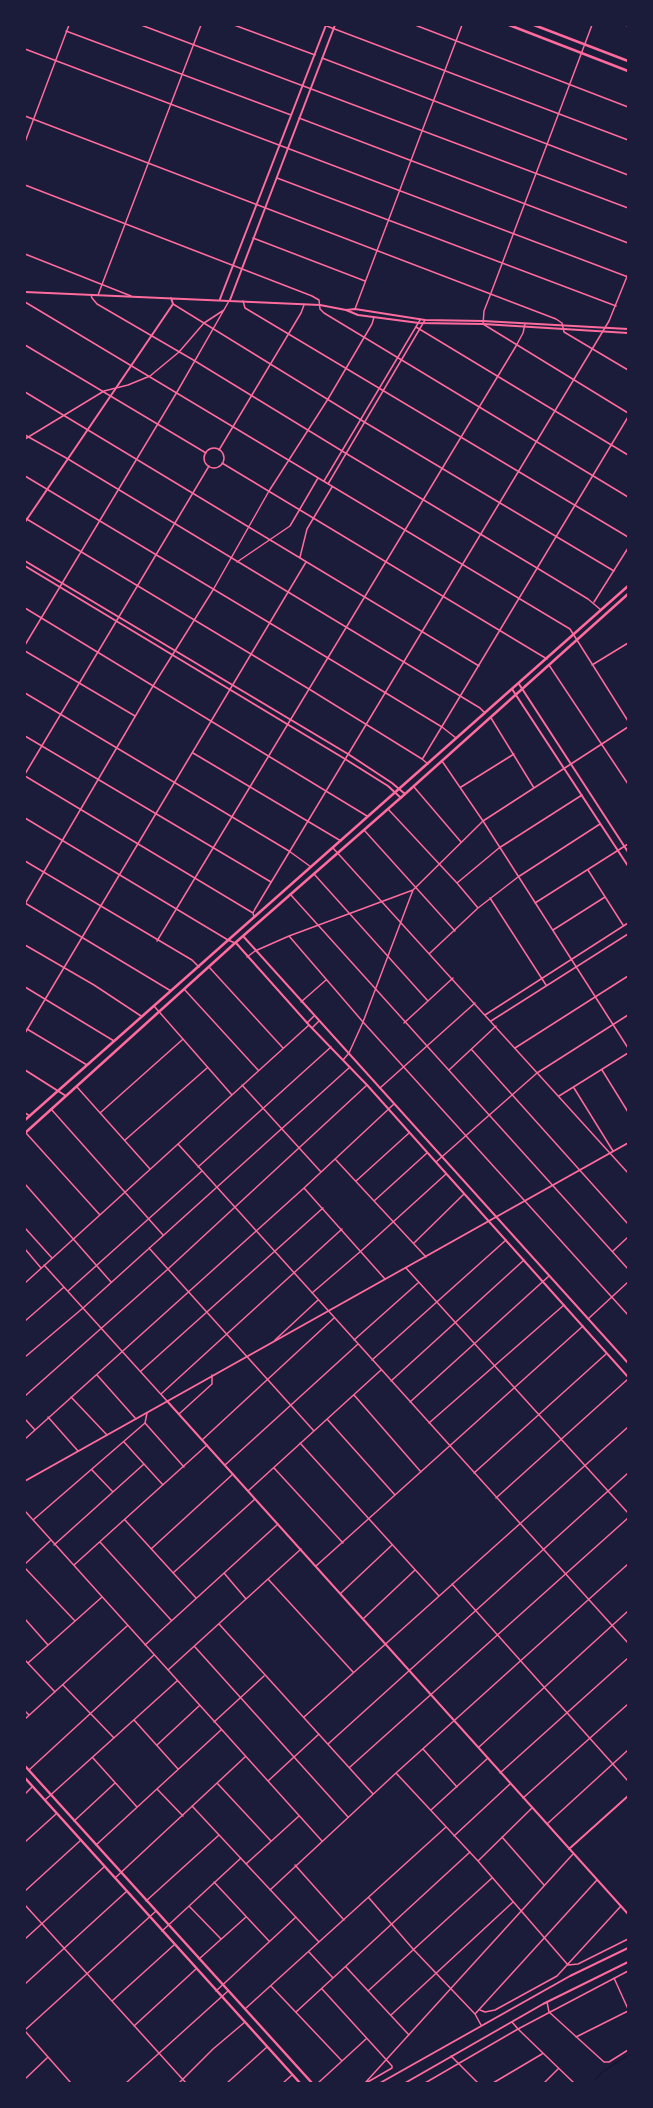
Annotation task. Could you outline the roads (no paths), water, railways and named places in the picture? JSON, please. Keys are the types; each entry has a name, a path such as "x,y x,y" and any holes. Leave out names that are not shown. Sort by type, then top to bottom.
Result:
{"main road":[{"path":"509,25 628,70"},
{"path":"534,25 628,61"},
{"path":"25,1120 628,586"},
{"path":"25,1132 290,894 442,762 628,594"},
{"path":"25,1766 52,1794 74,1821 312,2083"},
{"path":"25,1778 300,2083"}],"street":[{"path":"25,142 69,25"},
{"path":"141,25 628,208"},
{"path":"98,295 201,25"},
{"path":"234,25 315,55"},
{"path":"220,299 315,55 325,25 628,140"},
{"path":"25,644 177,392 230,300 335,25"},
{"path":"415,25 628,107"},
{"path":"355,309 462,25"},
{"path":"483,322 491,293 512,234 592,25"},
{"path":"66,31 291,115"},
{"path":"25,49 512,234 628,276 605,328 289,851 253,913 254,917"},
{"path":"322,58 628,174"},
{"path":"25,116 377,251 491,293 556,319 561,322 562,329"},
{"path":"299,118 628,243"},
{"path":"276,178 616,306"},
{"path":"25,185 234,264 312,296 319,300 320,309 324,313 628,497"},
{"path":"253,238 365,281"},
{"path":"25,254 103,283 132,296"},
{"path":"25,292 220,299 242,302 320,305 346,310 355,309 420,320 483,322 628,333"},
{"path":"91,295 97,304 195,361 308,431 538,568 594,603 601,610"},
{"path":"171,298 172,304 26,520 310,689 428,764"},
{"path":"25,302 570,629 576,641 628,721"},
{"path":"242,302 245,308 289,333 459,438 628,537"},
{"path":"172,304 556,538 614,571"},
{"path":"219,450 301,313 304,304"},
{"path":"25,439 104,391 150,376 179,352 204,323 224,310"},
{"path":"346,310 353,314 419,324 483,322 516,346 628,413"},
{"path":"171,991 25,904 135,716 213,590 270,491 328,400 374,317"},
{"path":"323,482 362,420 420,320"},
{"path":"328,484 385,392 425,320"},
{"path":"525,325 628,329"},
{"path":"158,941 287,724 347,628 459,438 516,346 525,325"},
{"path":"416,327 628,454"},
{"path":"562,329 628,370"},
{"path":"25,345 206,453"},
{"path":"25,392 479,666"},
{"path":"422,759 461,697 628,417"},
{"path":"25,435 68,459 486,713"},
{"path":"212,449 219,450 224,457 222,463 217,467 209,466 205,459 206,453 212,449"},
{"path":"222,463 443,596 501,629 547,658"},
{"path":"209,466 25,775 253,913"},
{"path":"25,476 442,727 457,739"},
{"path":"237,562 290,526 318,478"},
{"path":"300,558 305,534 332,487"},
{"path":"594,603 628,548"},
{"path":"25,561 174,652 348,754 400,789 405,794"},
{"path":"25,1033 289,593 306,562"},
{"path":"25,566 345,759 396,793 401,798"},
{"path":"25,608 269,755 368,817"},
{"path":"592,665 628,643"},
{"path":"25,650 79,684 135,716"},
{"path":"549,665 603,744 628,784"},
{"path":"519,684 628,852"},
{"path":"512,689 628,866"},
{"path":"25,693 289,851 311,868"},
{"path":"491,717 534,788"},
{"path":"247,957 255,950 289,936 413,890 483,821 628,727"},
{"path":"25,736 271,882"},
{"path":"193,753 251,786 341,841"},
{"path":"460,787 514,754"},
{"path":"442,762 483,821 628,1048"},
{"path":"413,787 461,842"},
{"path":"457,883 499,848 582,795"},
{"path":"388,809 457,883 478,908"},
{"path":"25,818 235,943 308,1024 367,1085 628,1378 496,1498"},
{"path":"430,953 490,898 518,877 600,823"},
{"path":"364,830 455,930"},
{"path":"535,903 628,844"},
{"path":"333,848 383,901 514,1048 628,1172"},
{"path":"25,861 192,960 199,966"},
{"path":"588,870 624,926"},
{"path":"314,874 428,1001"},
{"path":"343,1060 349,1053 363,1022 413,890"},
{"path":"290,894 404,1023 449,1070 628,1269"},
{"path":"552,930 605,897"},
{"path":"490,898 546,985"},
{"path":"486,1015 570,958 628,923"},
{"path":"239,931 628,1363"},
{"path":"491,1021 628,934"},
{"path":"289,936 363,1022 628,1315"},
{"path":"25,945 94,985 142,1016"},
{"path":"209,966 283,1048"},
{"path":"514,1048 628,976"},
{"path":"404,1023 453,978"},
{"path":"302,1002 326,980"},
{"path":"25,987 115,1041"},
{"path":"184,989 258,1070"},
{"path":"380,1088 475,1003"},
{"path":"154,1006 232,1095"},
{"path":"436,1163 537,1073 628,1015"},
{"path":"25,1283 283,1048 308,1024 314,1016"},
{"path":"312,1028 319,1021"},
{"path":"449,1070 496,1026"},
{"path":"27,1029 87,1065"},
{"path":"100,1113 183,1039"},
{"path":"198,1167 331,1047"},
{"path":"472,1050 628,1224"},
{"path":"558,1096 628,1053"},
{"path":"25,1357 83,1308 350,1067"},
{"path":"125,1140 207,1068"},
{"path":"25,1070 59,1090 66,1096"},
{"path":"602,1070 628,1112"},
{"path":"242,1085 321,1172"},
{"path":"25,1396 168,1269 367,1085"},
{"path":"76,1086 150,1169"},
{"path":"574,1087 613,1151"},
{"path":"25,1439 123,1352 395,1104"},
{"path":"51,1109 163,1235"},
{"path":"25,1113 30,1116"},
{"path":"25,1132 100,1215"},
{"path":"356,1180 409,1133"},
{"path":"25,1481 275,1340 489,1222 497,1216 628,1142"},
{"path":"178,1144 628,1643"},
{"path":"374,1201 427,1153"},
{"path":"336,1159 426,1257"},
{"path":"68,1291 202,1171"},
{"path":"312,1293 394,1222 446,1174"},
{"path":"25,1184 111,1282"},
{"path":"304,1188 385,1279"},
{"path":"414,1243 464,1194"},
{"path":"140,1371 323,1208"},
{"path":"25,1228 52,1258"},
{"path":"161,1394 226,1333 342,1229"},
{"path":"612,1251 628,1237"},
{"path":"372,1360 506,1240"},
{"path":"149,1248 314,1431"},
{"path":"25,1249 41,1268"},
{"path":"391,1381 524,1260"},
{"path":"44,1265 364,1618 500,1773 598,1879 628,1914"},
{"path":"406,1268 628,1513"},
{"path":"410,1402 549,1276"},
{"path":"354,1340 419,1282"},
{"path":"588,1319 628,1282"},
{"path":"25,1321 64,1286"},
{"path":"275,1340 318,1300"},
{"path":"429,1423 564,1305"},
{"path":"202,1440 334,1318"},
{"path":"316,1566 370,1520 583,1326"},
{"path":"225,1465 358,1344"},
{"path":"474,1473 607,1353"},
{"path":"248,1491 381,1370"},
{"path":"97,1375 136,1419"},
{"path":"179,1414 212,1384 212,1376"},
{"path":"354,1395 422,1472"},
{"path":"71,1397 107,1435"},
{"path":"33,1520 145,1423 147,1413"},
{"path":"48,1417 78,1451"},
{"path":"25,1419 35,1430"},
{"path":"327,1419 396,1496"},
{"path":"145,1423 184,1467"},
{"path":"304,1717 628,1427"},
{"path":"124,1442 164,1485"},
{"path":"300,1443 439,1596"},
{"path":"74,1565 207,1445"},
{"path":"54,1545 144,1464"},
{"path":"274,1468 342,1544"},
{"path":"92,1470 113,1492"},
{"path":"328,1744 628,1473"},
{"path":"151,1549 233,1474"},
{"path":"173,1573 255,1499"},
{"path":"25,1512 322,1841"},
{"path":"350,1767 628,1518"},
{"path":"125,1520 196,1599"},
{"path":"145,1645 278,1524"},
{"path":"25,1564 50,1541"},
{"path":"100,1542 172,1620"},
{"path":"341,1593 392,1545"},
{"path":"168,1670 301,1549"},
{"path":"270,1890 295,1865 396,1773 522,1662 628,1564"},
{"path":"25,1568 75,1621"},
{"path":"364,1618 415,1570"},
{"path":"224,1572 246,1599"},
{"path":"268,1579 354,1672"},
{"path":"451,1584 476,1610 628,1781"},
{"path":"28,1663 102,1597"},
{"path":"478,1747 628,1611"},
{"path":"25,1619 48,1645"},
{"path":"219,1624 373,1794"},
{"path":"25,1719 128,1625"},
{"path":"195,1647 348,1817"},
{"path":"29,1770 154,1655"},
{"path":"500,1773 566,1712 628,1658"},
{"path":"25,1660 55,1692"},
{"path":"214,1722 265,1676"},
{"path":"45,1800 177,1681"},
{"path":"63,1684 114,1738"},
{"path":"523,1798 628,1704"},
{"path":"157,1745 199,1706"},
{"path":"25,1711 29,1715"},
{"path":"134,1720 178,1769"},
{"path":"96,1845 221,1730"},
{"path":"268,1781 319,1734"},
{"path":"423,1749 457,1787"},
{"path":"547,1824 628,1750"},
{"path":"92,1757 137,1807"},
{"path":"115,1878 245,1757"},
{"path":"431,1810 488,1758"},
{"path":"396,1773 470,1852 568,1964 578,1964 628,1939"},
{"path":"74,1821 116,1783"},
{"path":"217,1783 271,1841"},
{"path":"454,1836 510,1784"},
{"path":"25,1794 33,1786"},
{"path":"157,1789 183,1816"},
{"path":"569,1849 628,1796"},
{"path":"192,1806 320,1943"},
{"path":"478,1861 532,1808"},
{"path":"25,1842 57,1814"},
{"path":"246,1864 299,1816"},
{"path":"245,2009 320,1943 446,1827"},
{"path":"146,1901 219,1835"},
{"path":"502,1837 544,1885"},
{"path":"25,1890 81,1840"},
{"path":"296,2012 470,1852"},
{"path":"365,2083 450,1988 522,1912 544,1885 574,1854"},
{"path":"162,1931 241,1858"},
{"path":"295,1865 344,1920"},
{"path":"25,1939 104,1867"},
{"path":"368,1991 493,1878"},
{"path":"475,2014 598,1879"},
{"path":"214,1882 269,1942"},
{"path":"25,1984 127,1891"},
{"path":"369,1898 413,1949 475,2014 481,2025"},
{"path":"391,2015 513,1902"},
{"path":"25,1905 186,2083"},
{"path":"189,1906 222,1939"},
{"path":"480,2010 489,2012 510,2003 557,1976 621,1906"},
{"path":"70,2083 25,2031 156,1912"},
{"path":"199,1959 246,1917"},
{"path":"216,1991 296,1917"},
{"path":"112,2001 174,1944"},
{"path":"380,2083 570,1976 628,1948"},
{"path":"309,1952 333,1978"},
{"path":"405,2083 410,2082 451,2056 547,2002 628,1962"},
{"path":"346,1967 409,2035"},
{"path":"134,2026 196,1969"},
{"path":"425,2083 549,2012 628,1972"},
{"path":"614,1978 628,2009"},
{"path":"271,1986 342,2061"},
{"path":"322,1989 392,2068 365,2083"},
{"path":"126,2083 228,1991"},
{"path":"547,2002 549,2012 604,2062 609,2062 628,2050"},
{"path":"576,2037 628,2012"},
{"path":"179,2083 245,2022"},
{"path":"512,2022 542,2054 574,2083"},
{"path":"318,2083 366,2039"},
{"path":"227,2083 268,2047"},
{"path":"493,2083 542,2054"},
{"path":"451,2056 478,2083"},
{"path":"25,2079 48,2058"},
{"path":"544,2083 559,2069"},
{"path":"283,2083 292,2075"}],"waterway":[{"path":"595,2080 601,2073 628,2055"}]}
